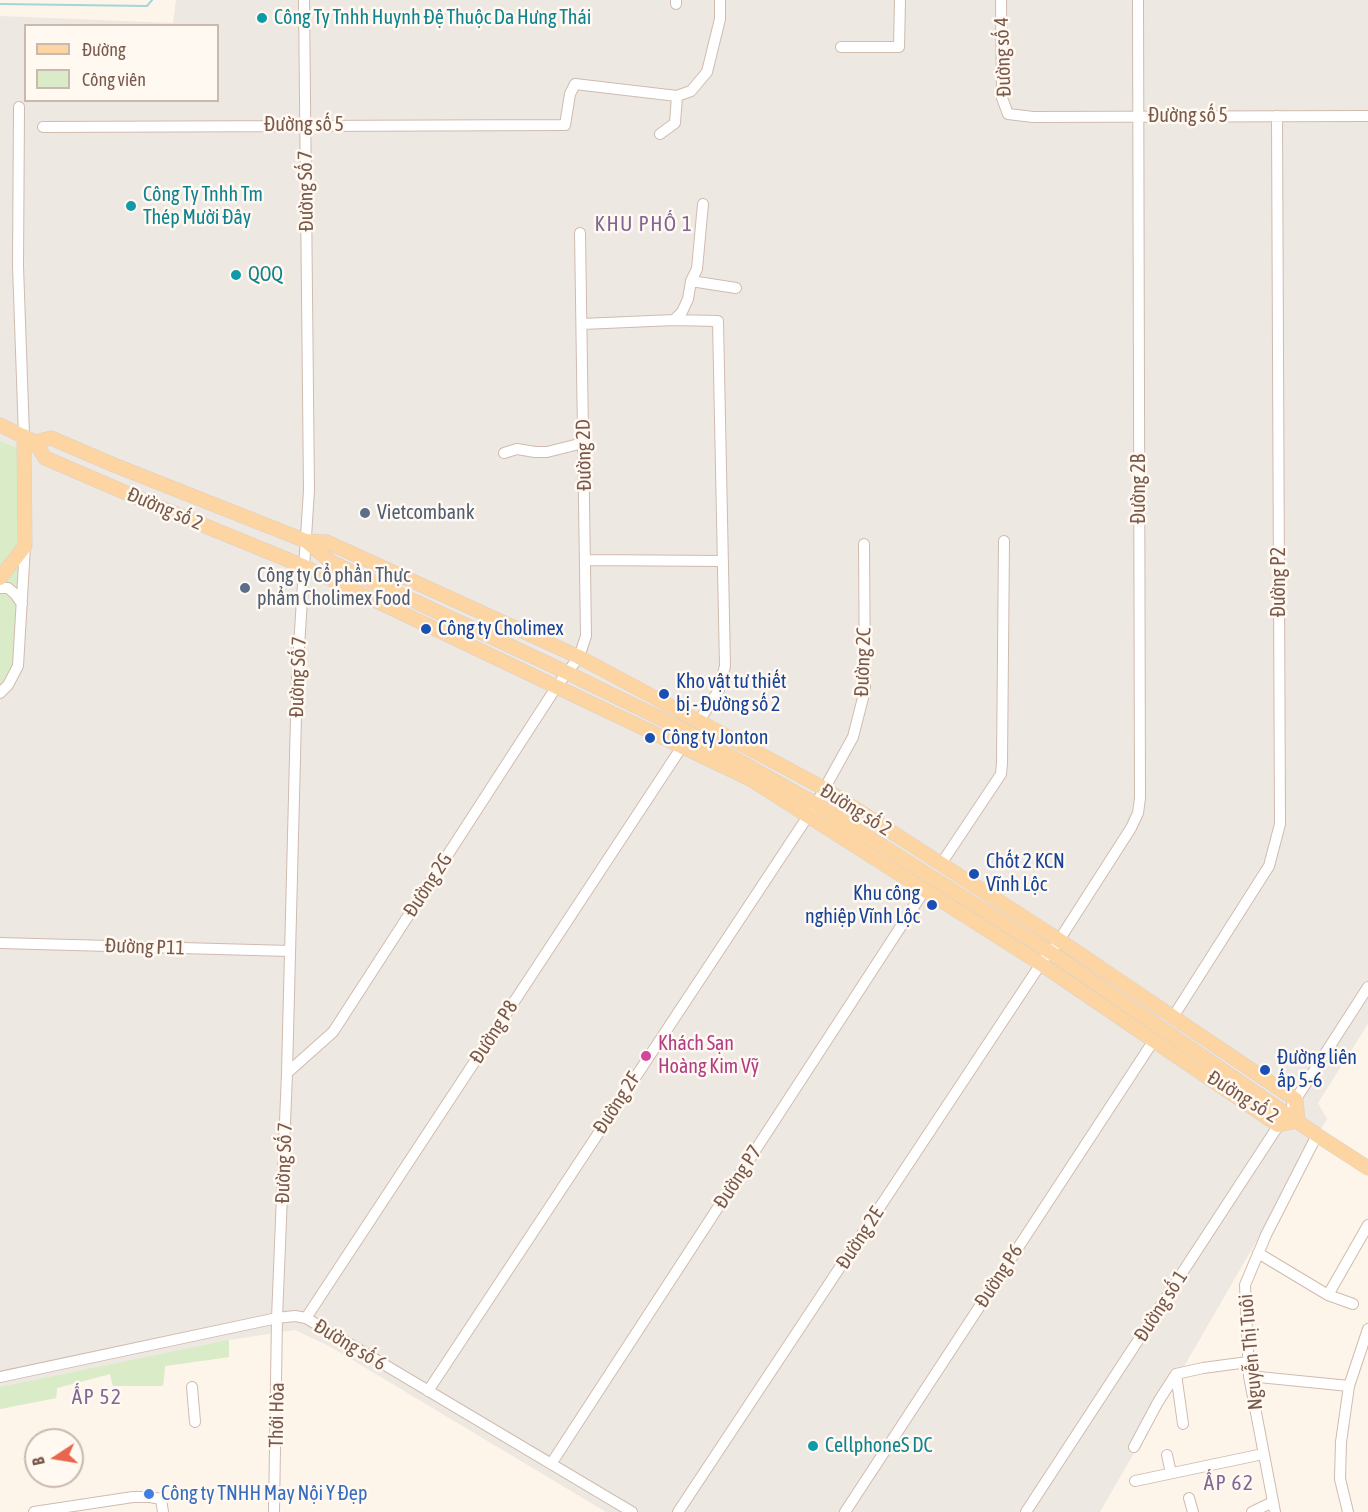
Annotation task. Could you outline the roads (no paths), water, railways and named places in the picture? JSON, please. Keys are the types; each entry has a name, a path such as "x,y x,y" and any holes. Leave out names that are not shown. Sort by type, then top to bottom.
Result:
{"main road":[{"name":"Đường số 2","path":"0,425 30,439 45,458 303,566 812,810 924,891 1041,964 1154,1040 1287,1120"},
{"name":"Đường số 2","path":"30,439 51,438 306,541 331,562 568,673 690,734 812,810 1050,952 1287,1120"},
{"path":"1,580 25,546 30,439"},
{"name":"Đường số 2","path":"306,541 327,542 579,657 825,789 1059,940 1296,1100 1287,1120"},
{"path":"303,566 331,562"},
{"path":"1287,1120 1368,1168"}],"street":[{"name":"Đường Số 7","path":"277,1318 287,1073 297,678 309,490 304,0"},
{"path":"660,134 675,123 677,96 691,91 707,72 720,19 720,0"},
{"path":"841,47 899,47 900,0"},
{"name":"Đường số 4","path":"1001,0 1002,98 1008,114"},
{"name":"Đường 2B","path":"1050,952 1131,828 1138,813 1140,798 1138,0"},
{"name":"Đường số 5","path":"43,128 565,125 570,94 575,84 677,96"},
{"path":"19,107 18,266 30,439"},
{"name":"Đường số 5","path":"1008,114 1033,117 1368,116"},
{"name":"Đường P2","path":"1173,1017 1269,866 1280,824 1277,116"},
{"path":"674,320 685,306 691,281 697,270 703,204"},
{"name":"Đường 2D","path":"568,673 579,657 586,636 580,233"},
{"path":"691,281 736,288"},
{"path":"582,324 674,320 718,321 725,666 719,690 699,722"},
{"path":"504,453 517,449 547,452 583,443"},
{"path":"941,864 1001,774 1004,541"},
{"name":"Đường 2C","path":"812,810 853,736 865,690 864,544"},
{"path":"0,693 8,685 18,666 25,546"},
{"path":"585,560 723,561"},
{"path":"22,604 1,580 14,575 23,582"},
{"name":"Đường 2G","path":"287,1073 333,1032 557,686 568,673"},
{"name":"Đường P8","path":"306,1318 690,734"},
{"name":"Đường 2F","path":"428,1391 812,810"},
{"name":"Đường P7","path":"551,1464 924,891"},
{"name":"Đường P11","path":"0,943 290,951"},
{"name":"Đường 2E","path":"678,1512 1050,952"},
{"path":"1296,1100 1368,987"},
{"name":"Đường P6","path":"845,1512 1154,1040"},
{"name":"Đường số 1","path":"1026,1512 1287,1120"},
{"name":"Nguyễn Thị Tuôi","path":"1274,1507 1249,1376 1245,1285 1258,1253 1317,1136"},
{"path":"1328,1295 1368,1225"},
{"path":"1258,1253 1328,1295 1353,1304"},
{"name":"Đường số 6","path":"0,1377 277,1318 295,1316 306,1318 632,1512"},
{"name":"Thới Hòa","path":"274,1512 277,1318"},
{"path":"1348,1512 1340,1479 1341,1442 1349,1386 1368,1329"},
{"path":"1134,1447 1176,1374 1248,1362"},
{"path":"1176,1374 1183,1424"},
{"path":"1249,1376 1349,1386"},
{"path":"192,1387 195,1422"},
{"path":"1135,1481 1263,1454"},
{"path":"1167,1455 1171,1473"},
{"path":"41,1511 133,1497 150,1497 161,1499 163,1512"},
{"path":"1189,1498 1193,1512"},
{"path":"1252,1512 1274,1507"}],"waterway":[{"path":"0,4 147,6 152,0"}],"place":[{"name":"Công Ty Tnhh Huynh Đệ Thuộc Da Hưng Thái","path":"262,18"},
{"name":"Công Ty Tnhh Tm Thép Mười Đây","path":"131,206"},
{"name":"QOQ","path":"236,275"},
{"name":"Vietcombank","path":"365,513"},
{"name":"Công ty Cổ phần Thực phẩm Cholimex Food","path":"245,588"},
{"name":"Công ty Cholimex","path":"426,629"},
{"name":"Kho vật tư thiết bị - Đường số 2","path":"664,694"},
{"name":"Công ty Jonton","path":"650,738"},
{"name":"Chốt 2 KCN Vĩnh Lộc","path":"974,874"},
{"name":"Khu công nghiệp Vĩnh Lộc","path":"932,905"},
{"name":"Khách Sạn Hoàng Kim Vỹ","path":"646,1056"},
{"name":"Đường liên ấp 5-6","path":"1265,1070"},
{"name":"CellphoneS DC","path":"813,1446"},
{"name":"Công ty TNHH May Nội Y Đẹp","path":"149,1494"}],"district":[{"name":"KHU PHỐ 1","path":"644,224"},
{"name":"ẤP 52","path":"97,1397"},
{"name":"ẤP 62","path":"1229,1483"}]}
